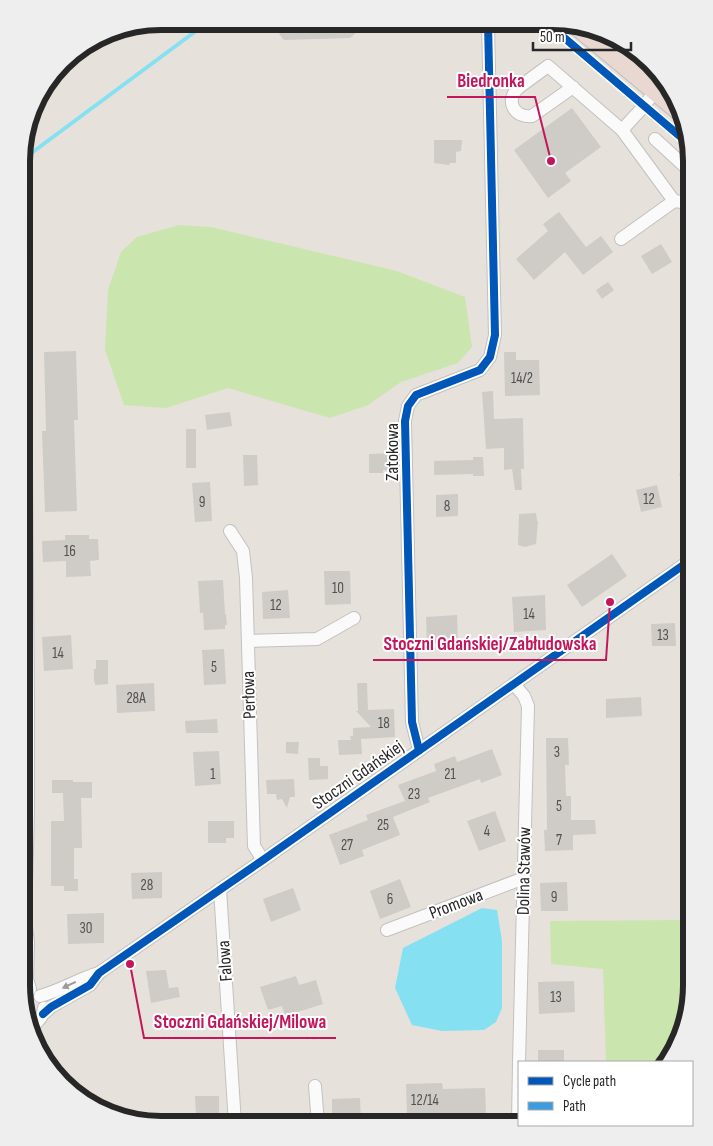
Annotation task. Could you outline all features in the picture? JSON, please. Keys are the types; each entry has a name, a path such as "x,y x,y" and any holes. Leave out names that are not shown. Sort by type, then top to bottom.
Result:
{"highway":[{"path":"588,35 669,103"}],"street":[{"name":"Zatokowa","path":"419,750 412,722 406,421 408,406 416,395 480,370 490,357 494,335 488,30"},
{"path":"573,87 532,116 516,112 511,102 514,92 518,88 548,66 573,87 622,130 674,201"},
{"path":"622,130 655,91"},
{"path":"655,139 683,165"},
{"path":"622,239 674,201 683,201"},
{"name":"Perłowa","path":"230,530 243,551 246,578 254,846 263,860"},
{"name":"Stoczni Gdańskiej","path":"30,991 50,994 99,973 683,565"},
{"path":"248,641 316,639 354,618"},
{"name":"Dolina Stawów","path":"514,684 524,696 528,706 519,1061"},
{"name":"Promowa","path":"387,930 524,878"},
{"name":"Falowa","path":"220,889 234,1116"},
{"name":"Stoczni Gdańskiej","path":"36,1024 43,1014 52,1007 90,985 99,973"},
{"path":"30,991 43,1002 43,1014"},
{"path":"315,1086 317,1116"}],"green space":[{"path":"179,225 211,227 397,271 465,297 472,347 458,363 401,382 368,405 330,418 228,388 166,408 124,405 105,350 108,290 121,252 137,237"},
{"path":"683,920 683,994 676,1027 670,1043 659,1061 606,1061 603,969 551,964 550,921"}],"water":[{"path":"482,908 497,910 502,941 502,1008 496,1022 484,1030 442,1031 412,1025 395,988 403,948"}],"building":[{"path":"284,30 359,30 350,38 284,40 279,34"},
{"path":"572,108 601,147 565,173 571,181 548,198 514,150"},
{"path":"434,140 462,140 461,151 456,152 456,163 450,163 449,165 434,163"},
{"path":"559,212 586,247 601,236 613,252 583,275 565,252 534,280 516,259 548,231 543,224"},
{"path":"661,244 672,262 652,274 641,256"},
{"path":"608,282 614,290 602,299 596,290"},
{"path":"76,351 78,420 74,420 77,511 45,512 42,431 46,431 44,352"},
{"path":"504,352 516,352 516,360 539,360 540,395 505,396"},
{"path":"493,391 494,419 523,418 524,469 521,469 522,490 515,490 512,469 504,470 504,448 486,449 482,392"},
{"path":"230,412 232,426 207,430 205,415"},
{"path":"186,429 196,429 196,468 186,468"},
{"path":"396,453 396,470 383,470 383,473 369,473 369,454"},
{"path":"243,455 257,455 258,485 244,486"},
{"path":"473,457 483,457 484,476 473,476 473,474 434,475 434,461 473,460"},
{"path":"683,472 683,492 679,473"},
{"path":"210,482 212,521 195,522 192,483"},
{"path":"657,485 662,507 641,512 636,490"},
{"path":"458,494 458,516 436,517 436,495"},
{"path":"536,513 538,522 536,544 525,547 518,545 519,514"},
{"path":"65,535 89,535 89,539 98,539 99,560 90,561 91,576 66,577 66,561 43,562 42,541 65,540"},
{"path":"612,554 627,576 582,607 567,585"},
{"path":"324,571 350,571 351,604 325,605"},
{"path":"223,580 227,625 225,625 225,629 204,630 203,613 200,613 198,581"},
{"path":"288,590 290,618 263,619 262,592"},
{"path":"545,595 546,630 514,632 512,597"},
{"path":"457,615 458,643 427,645 426,617"},
{"path":"675,623 676,646 652,646 651,624"},
{"path":"71,635 73,669 44,671 42,637"},
{"path":"224,649 226,684 204,685 202,650"},
{"path":"96,660 108,660 108,684 95,685 94,669 96,669"},
{"path":"154,683 155,711 117,713 116,685"},
{"path":"357,683 367,683 368,710 394,709 395,737 361,739 362,754 339,755 338,740 351,740 350,736 353,736 353,728 371,727 356,711 358,711"},
{"path":"641,697 642,716 606,718 606,699"},
{"path":"217,719 218,733 186,733 185,721"},
{"path":"546,738 568,738 569,765 565,765 566,796 571,796 571,820 595,820 596,834 573,835 573,850 545,851 544,830 547,830"},
{"path":"286,742 299,742 298,754 286,753"},
{"path":"492,749 502,775 481,783 480,779 428,798 430,802 393,817 400,835 362,850 364,856 340,865 329,835 368,820 366,815 405,801 398,785 436,771 434,764 455,756 457,762"},
{"path":"219,751 221,784 195,786 193,752"},
{"path":"308,758 320,758 320,766 328,766 328,779 309,780"},
{"path":"294,779 295,797 290,797 287,808 282,799 277,800 276,794 267,794 266,780"},
{"path":"52,780 92,782 92,798 81,798 82,848 74,848 74,879 78,879 78,891 64,891 64,886 51,886 51,821 64,821 63,793 52,793"},
{"path":"495,811 506,841 479,851 467,821"},
{"path":"208,821 234,821 234,838 226,838 226,843 208,843"},
{"path":"162,872 162,898 132,899 131,873"},
{"path":"400,879 411,907 380,919 370,891"},
{"path":"567,882 568,911 541,911 540,883"},
{"path":"293,888 301,910 271,922 263,899"},
{"path":"104,913 104,943 68,944 67,914"},
{"path":"166,970 169,988 178,987 180,997 151,1003 146,971"},
{"path":"296,976 299,985 316,980 323,1004 285,1016 282,1006 268,1010 260,987"},
{"path":"574,981 575,1012 539,1014 538,982"},
{"path":"538,1050 564,1050 564,1061 538,1061"},
{"path":"442,1083 443,1089 485,1088 486,1115 407,1116 406,1084"},
{"path":"195,1096 219,1096 219,1115 196,1116"},
{"path":"360,1098 361,1116 332,1116 332,1099"},
{"path":"298,1114 298,1116 256,1116"}],"waterway":[{"path":"30,154 197,30"}],"cycle path":[{"path":"419,750 412,722 405,421 408,406 416,395 480,370 490,357 495,335 488,30"},
{"path":"555,30 680,137"},
{"path":"43,1014 51,1007 90,985 99,973 683,565"}],"place":[{"name":"Biedronka","path":"551,161"},
{"name":"Stoczni Gdańskiej/Zabłudowska","path":"610,602"},
{"name":"Stoczni Gdańskiej/Milowa","path":"130,964"}]}
